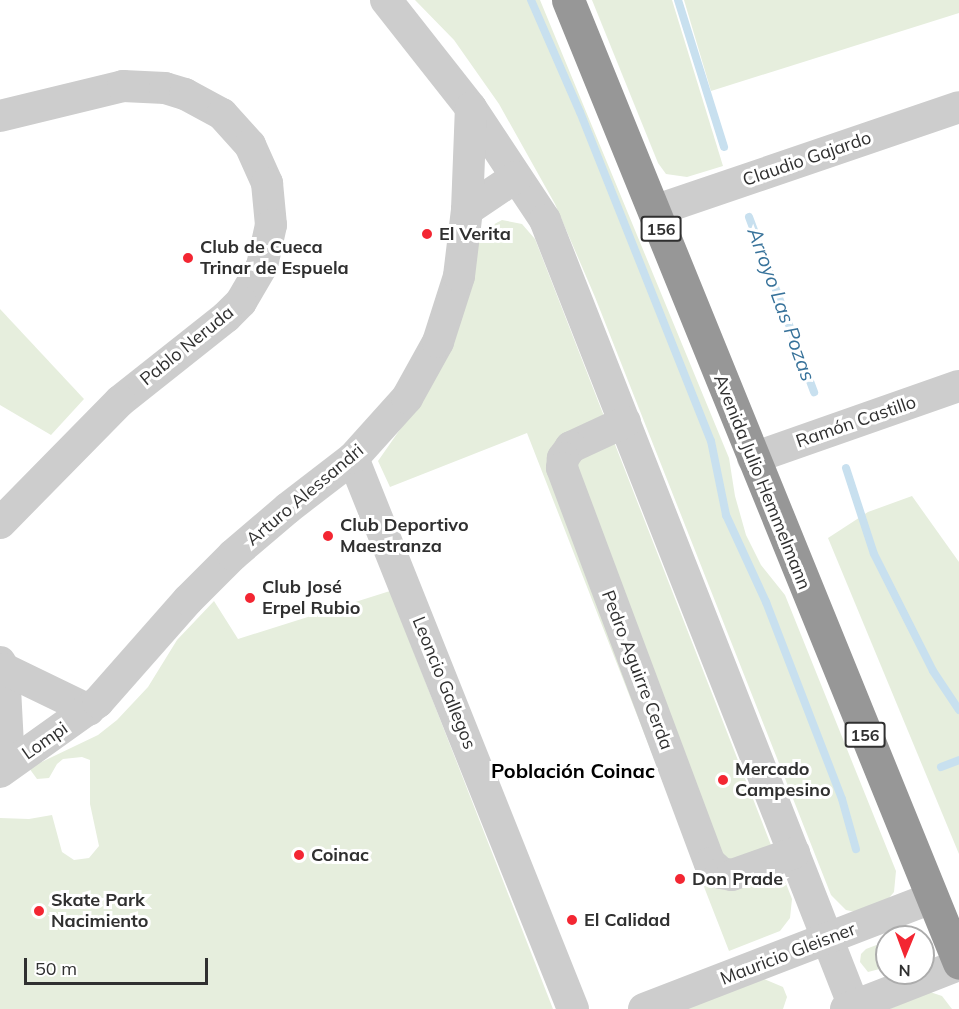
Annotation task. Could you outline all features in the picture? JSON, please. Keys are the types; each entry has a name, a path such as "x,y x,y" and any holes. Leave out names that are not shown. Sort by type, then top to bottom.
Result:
{"highway":[{"name":"Avenida Julio Hemmelmann","path":"568,0 959,964"}],"street":[{"path":"386,0 471,108 545,220 794,853 852,1008 959,964"},
{"name":"Pablo Neruda","path":"0,116 123,86 154,87 185,94 222,114 250,145 267,183 271,225 262,266 241,302 226,317 120,401 0,523"},
{"name":"Claudio Gajardo","path":"654,211 959,106"},
{"name":"Arturo Alessandri","path":"89,710 144,653 188,600 234,555 288,508 353,458 407,398 438,342 459,276 467,210 471,108"},
{"path":"467,210 516,177"},
{"name":"Ramón Castillo","path":"753,458 959,386"},
{"name":"Pedro Aguirre Cerda","path":"625,422 571,447 565,454 562,468 710,862 721,873 732,875 794,853"},
{"name":"Leoncio Gallegos","path":"353,458 573,1009"},
{"path":"4,769 2,665 89,710"},
{"name":"Lompi","path":"4,769 89,710"},
{"name":"Mauricio Gleisner","path":"644,1009 931,898"}],"green space":[{"path":"415,0 540,0 729,458 735,496 746,535 761,565 785,595 896,871 894,892 882,906 860,913 846,910 831,895 595,297 555,204 499,104 454,40"},
{"path":"592,0 672,0 723,166 687,177 666,174 658,163"},
{"path":"684,0 959,0 959,13 711,91"},
{"path":"502,220 522,224 535,239 792,899 790,918 780,931 729,951 527,433 390,487 378,461 424,395 479,238 485,229"},
{"path":"0,309 84,399 51,435 0,405"},
{"path":"912,496 959,562 959,854 828,538 868,512"},
{"path":"390,591 553,1009 0,1009 0,818 29,819 52,815 62,852 74,860 89,858 99,846 90,804 90,760 82,757 63,759 57,764 49,778 37,779 29,768 98,735 117,720 148,687 177,640 214,601 238,639"},
{"path":"875,946 875,970 868,972 860,962 861,954"},
{"path":"764,979 783,987 787,997 783,1009 683,1009"},
{"path":"930,992 942,996 952,1009 889,1009"}],"waterway":[{"path":"531,0 580,112 711,441 726,515 766,602 842,799 856,849"},
{"name":"Arroyo Las Pozas","path":"678,0 724,147"},
{"name":"Arroyo Las Pozas","path":"749,217 814,392"},
{"name":"Arroyo Las Pozas","path":"846,468 874,554 933,671 959,710"},
{"path":"941,767 959,760"}],"place":[{"name":"El Verita","path":"427,234"},
{"name":"Club de Cueca Trinar de Espuela","path":"188,258"},
{"name":"Club Deportivo Maestranza","path":"328,536"},
{"name":"Club José Erpel Rubio","path":"250,598"},
{"name":"Mercado Campesino","path":"723,780"},
{"name":"Coinac","path":"299,855"},
{"name":"Don Prade","path":"680,879"},
{"name":"Skate Park Nacimiento","path":"39,911"},
{"name":"El Calidad","path":"572,920"}],"district":[{"name":"Población Coinac","path":"573,770"}]}
